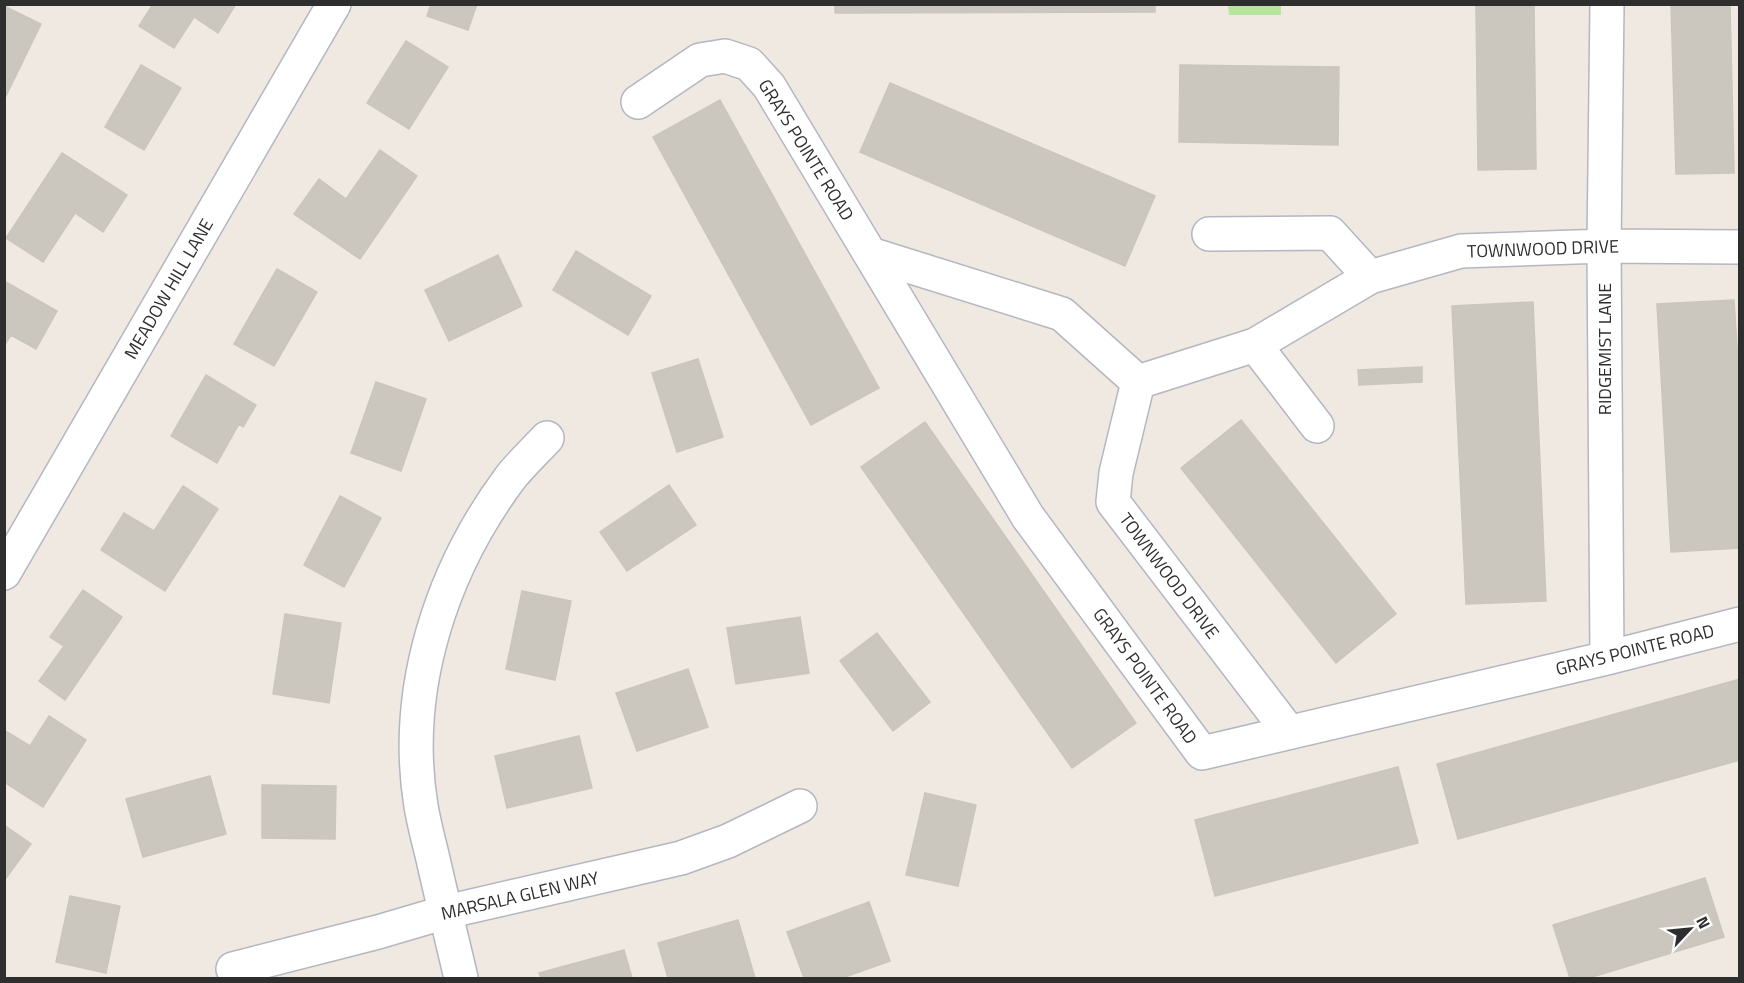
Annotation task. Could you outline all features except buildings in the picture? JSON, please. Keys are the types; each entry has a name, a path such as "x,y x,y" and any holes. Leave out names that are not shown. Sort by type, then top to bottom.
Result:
{"street":[{"name":"MEADOW HILL LANE","path":"4,573 334,4"},
{"name":"RIDGEMIST LANE","path":"1607,4 1604,246 1607,658"},
{"name":"GRAYS POINTE ROAD","path":"638,102 700,60 725,56 749,64 769,86 1028,517 1202,753 1607,658 1740,624"},
{"path":"1209,234 1330,233 1370,278"},
{"name":"TOWNWOOD DRIVE","path":"1289,732 1113,502 1116,473 1138,382 1254,345 1370,278 1461,251 1604,246 1740,247"},
{"path":"870,254 1062,314 1138,382"},
{"path":"1254,345 1317,426"},
{"path":"461,978 421,806 416,753 423,673 436,619 456,567 483,519 512,476 547,438"},
{"name":"MARSALA GLEN WAY","path":"233,969 446,912 681,858 728,841 800,807"}],"green space":[{"path":"1228,5 1281,5 1281,15 1229,15"}]}
